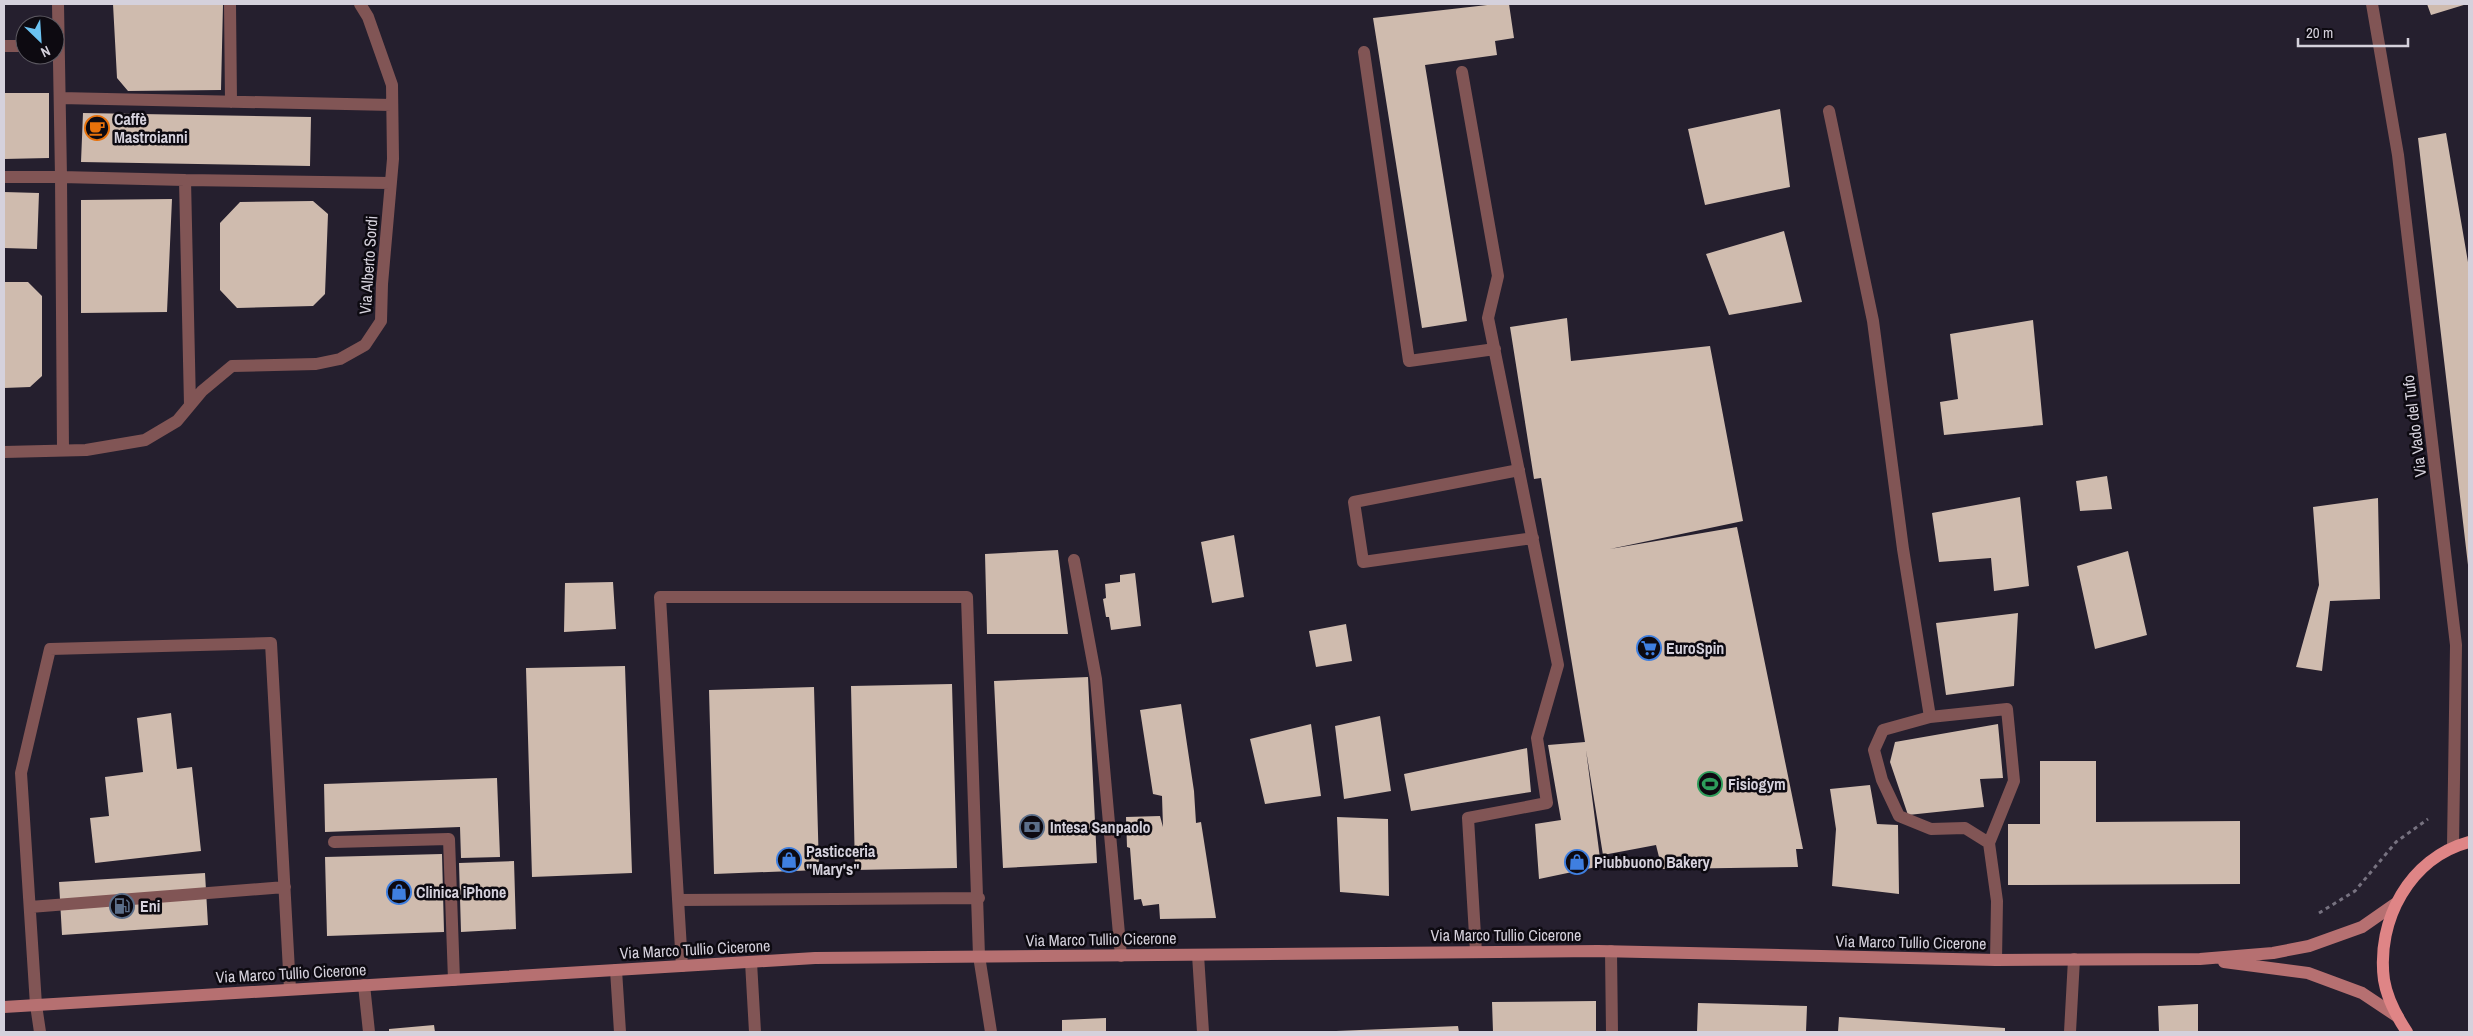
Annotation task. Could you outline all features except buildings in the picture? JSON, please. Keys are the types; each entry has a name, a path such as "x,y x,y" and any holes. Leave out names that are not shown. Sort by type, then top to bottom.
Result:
{"main road":[{"path":"2408,1032 2398,1017 2384,981 2383,942 2394,904 2418,870 2464,842"},
{"name":"Via Marco Tullio Cicerone","path":"4,1007 815,958 1611,951 1996,960 2200,959 2273,953 2309,946 2362,927 2394,904"},
{"name":"Via Marco Tullio Cicerone","path":"2200,959 2308,973 2362,993 2398,1017"}],"street":[{"path":"230,4 231,102"},
{"name":"Via Alberto Sordi","path":"4,452 86,450 145,440 177,421 190,405 232,366 316,364 340,360 365,345 382,321 382,284 390,183 392,85 368,17 360,4"},
{"name":"Via Vado del Tufo","path":"2372,4 2398,155 2456,645 2453,806 2464,842"},
{"path":"1364,52 1409,361 1495,350"},
{"path":"59,65 63,450"},
{"path":"1462,72 1498,276 1488,318 1558,665 1537,738 1547,802 1468,818 1476,952"},
{"path":"60,98 392,105"},
{"path":"1830,111 1873,321 1903,549 1930,717"},
{"path":"4,177 390,183"},
{"path":"185,180 190,405"},
{"path":"1519,470 1354,502 1363,562 1533,538"},
{"path":"1074,560 1096,679 1121,956"},
{"path":"682,966 660,597 967,597 980,956 991,1032"},
{"path":"40,1032 36,1005 21,773 50,649 271,643 290,989"},
{"path":"1989,843 1964,828 1932,829 1899,816 1882,780 1874,750 1883,730 1930,717 2007,709 2014,780 1989,843 1997,901 1996,960"},
{"path":"334,842 449,838 454,980"},
{"path":"30,906 285,887"},
{"path":"678,900 979,898"},
{"path":"1611,951 1612,1032"},
{"path":"1198,955 1203,1032"},
{"path":"2070,1032 2074,959"},
{"path":"751,962 755,1032"},
{"path":"616,970 620,1032"},
{"path":"364,985 369,1032"}],"path":[{"path":"2309,946 2311,918 2355,891 2396,842 2418,824 2453,806"}],"place":[{"name":"Caffè Mastroianni","path":"97,128"},
{"name":"EuroSpin","path":"1649,648"},
{"name":"Fisiogym","path":"1710,784"},
{"name":"Intesa Sanpaolo","path":"1032,827"},
{"name":"Pasticceria \"Mary's\"","path":"789,860"},
{"name":"Piubbuono Bakery","path":"1577,862"},
{"name":"Clinica iPhone","path":"399,892"},
{"name":"Eni","path":"122,906"}]}
